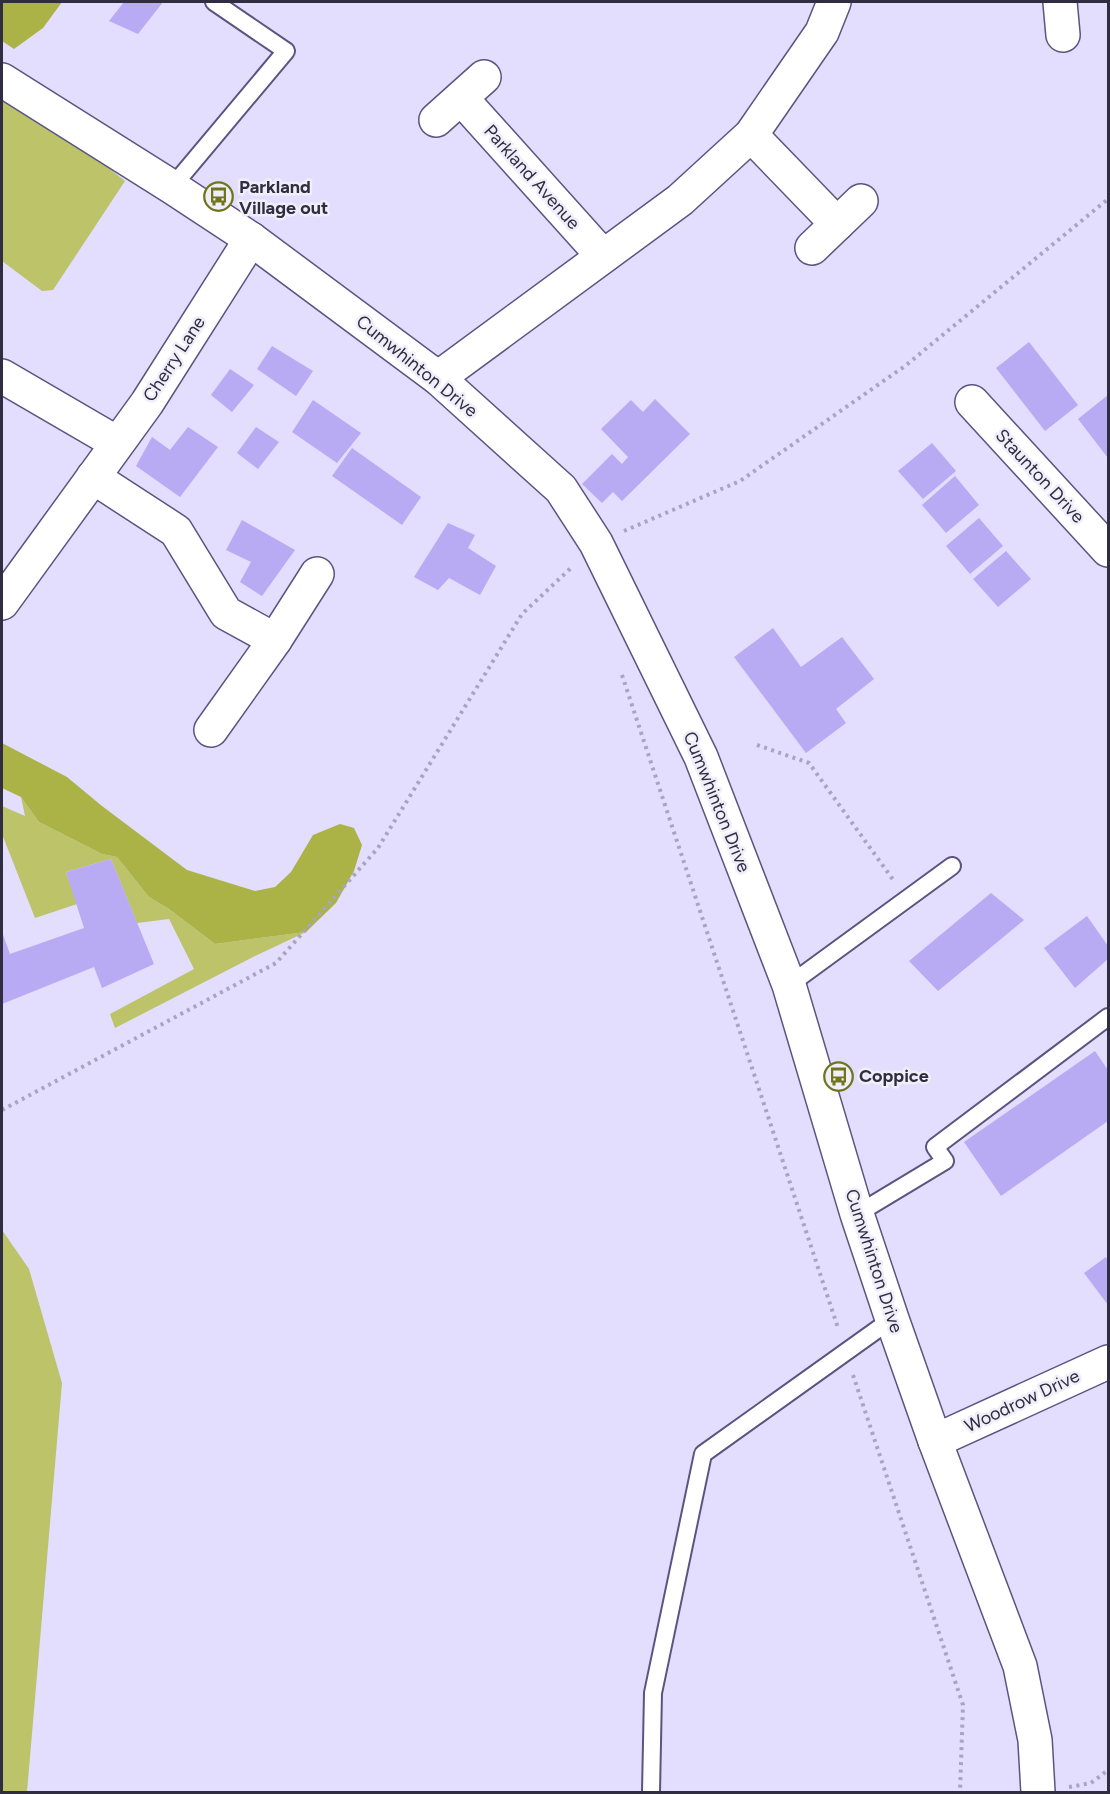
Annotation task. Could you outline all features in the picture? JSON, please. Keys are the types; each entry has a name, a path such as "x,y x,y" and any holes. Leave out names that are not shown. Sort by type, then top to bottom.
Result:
{"street":[{"path":"438,378 680,200 751,135 822,32 834,2"},
{"path":"1060,2 1064,35"},
{"name":"Cumwhinton Drive","path":"2,80 251,239 438,378 561,489 596,543 701,757 789,986 857,1214 892,1319 935,1441 1020,1666 1035,1740 1049,1791"},
{"name":"Parkland Avenue","path":"436,120 472,87 603,256"},
{"path":"751,135 837,224"},
{"path":"812,248 861,201"},
{"name":"Cherry Lane","path":"2,603 147,403 251,239"},
{"path":"2,376 117,443"},
{"name":"Staunton Drive","path":"972,402 1108,550"},
{"path":"93,477 176,531 226,613 275,640"},
{"path":"211,730 275,640 317,574"},
{"name":"Woodrow Drive","path":"935,1441 1108,1362"}],"lane":[{"path":"172,187 286,51 214,2"},
{"path":"789,986 952,866"},
{"path":"857,1214 945,1161 935,1147 1108,1017"},
{"path":"651,1792 653,1693 703,1454 892,1319"}],"path":[{"path":"2,1110 276,963 378,848 522,614 596,543 740,481 905,366 1108,199"},
{"path":"619,665 963,1705 960,1792"},
{"path":"757,745 809,763 906,898"},
{"path":"1049,1791 1091,1783 1108,1770"}],"green space":[{"path":"2,2 62,2 43,28 14,49 2,41"},
{"path":"2,87 125,181 53,290 42,291 2,261"},
{"path":"2,743 67,777 187,870 255,891 275,887 291,872 313,835 340,824 354,828 362,845 354,871 336,903 306,932 215,944 169,909 149,897 117,857 102,854 39,822 21,797 2,788"},
{"path":"21,797 39,822 102,854 117,857 149,897 169,909 215,944 306,932 115,1028 110,1014 194,969 169,919 137,923 111,859 66,872 77,904 35,918 2,834 2,806 25,816"},
{"path":"2,1230 29,1269 62,1383 27,1792 2,1792"}],"building":[{"path":"124,2 163,2 138,34 109,21"},
{"path":"1029,342 1078,405 1045,431 996,368"},
{"path":"272,346 313,371 296,396 257,369"},
{"path":"230,369 254,385 232,412 211,395"},
{"path":"1108,395 1108,458 1078,419"},
{"path":"655,399 690,434 622,501 613,492 602,503 582,484 612,454 622,464 628,457 601,429 631,400 643,412"},
{"path":"313,400 361,433 337,463 292,432"},
{"path":"188,427 218,447 180,497 136,466 152,437 170,450"},
{"path":"256,427 279,442 258,469 237,453"},
{"path":"932,443 956,471 923,499 898,471"},
{"path":"352,448 421,497 402,525 332,476"},
{"path":"955,476 979,505 946,533 922,505"},
{"path":"979,518 1003,546 970,574 946,546"},
{"path":"242,520 295,550 262,596 240,582 251,562 226,550"},
{"path":"448,523 475,535 468,548 496,566 480,595 449,578 438,590 414,577"},
{"path":"1006,551 1031,579 998,607 973,579"},
{"path":"773,628 801,667 842,637 874,679 836,709 846,723 806,753 734,657"},
{"path":"111,859 154,964 102,988 94,967 2,1004 2,932 10,954 84,928 66,872"},
{"path":"991,893 1024,920 938,991 909,961"},
{"path":"1087,916 1108,946 1108,959 1075,988 1044,948"},
{"path":"1095,1051 1108,1070 1108,1121 1001,1196 964,1142"},
{"path":"1106,1257 1108,1261 1108,1305 1084,1273"}],"place":[{"name":"Parkland Village out","path":"218,197"},
{"name":"Coppice","path":"838,1076"}]}
